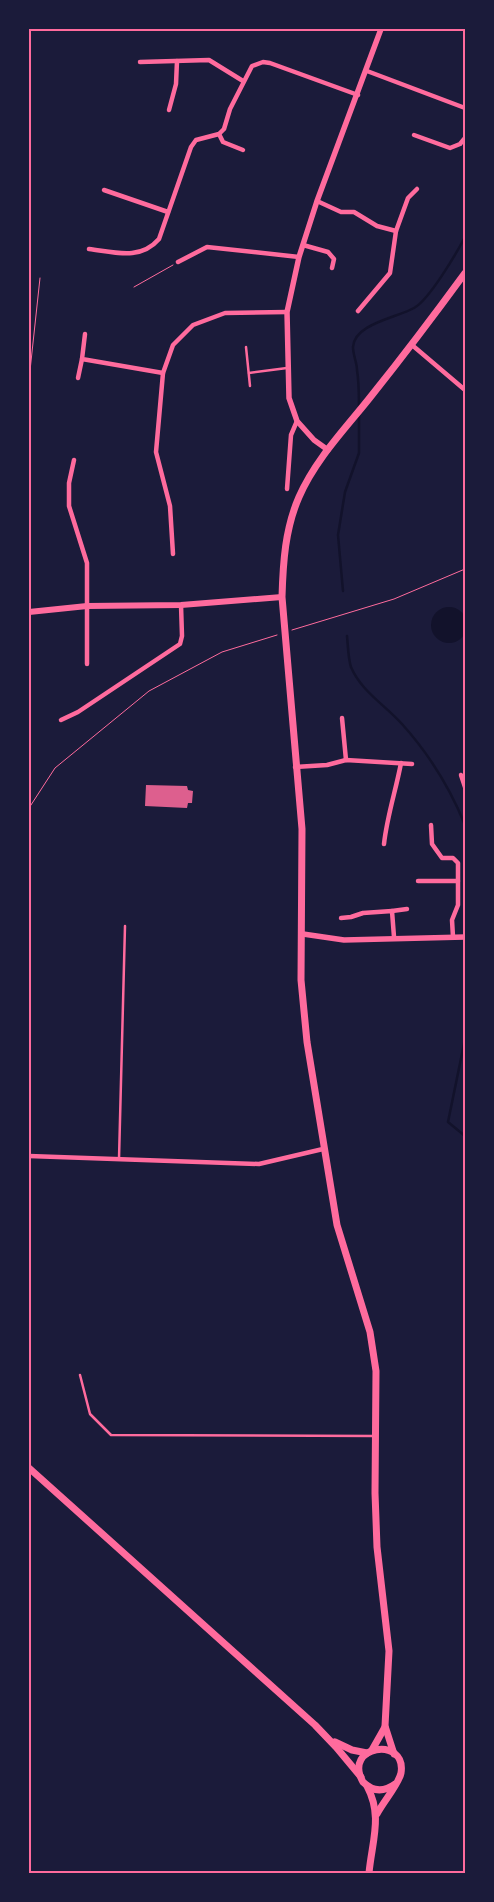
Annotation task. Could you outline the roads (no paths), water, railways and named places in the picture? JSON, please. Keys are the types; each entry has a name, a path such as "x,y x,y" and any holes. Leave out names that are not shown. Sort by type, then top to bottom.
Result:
{"main road":[{"path":"394,1754 385,1726 390,1651 377,1546 375,1493 377,1436 376,1371 370,1332 339,1234 323,1149 306,1033 301,980 303,934 300,909 302,829 282,597 283,559 291,520 306,483 328,450 412,345 465,273"},
{"path":"29,612 87,606 181,605 282,597"},
{"path":"29,1468 328,1738 361,1777 375,1803 377,1814 370,1873"},
{"path":"361,1777 360,1764 385,1726"},
{"path":"328,1738 352,1750 369,1751 384,1748 398,1759 401,1772 377,1814"},
{"path":"367,1786 384,1790 395,1784"}],"street":[{"path":"328,450 314,440 297,421 289,398 287,312 299,257 317,201 367,71 381,29"},
{"path":"140,62 209,60 243,80"},
{"path":"169,110 176,84 177,61"},
{"path":"89,249 138,254 152,247 160,238 196,140 219,134 224,128 243,80 252,66 263,62 270,62 358,95"},
{"path":"367,71 464,107 465,100"},
{"path":"219,134 223,142 243,150"},
{"path":"414,135 450,148 460,144 465,138"},
{"path":"358,311 390,274 396,232 408,198 417,189"},
{"path":"104,190 168,212"},
{"path":"317,201 341,212 354,212 377,226 396,232"},
{"path":"303,245 328,252 334,259 332,268"},
{"path":"178,262 207,247 299,257"},
{"path":"174,554 170,506 156,452 163,374 173,345 193,325 225,313 287,312"},
{"path":"78,378 85,334"},
{"path":"412,345 465,390"},
{"path":"82,359 163,374"},
{"path":"287,489 291,435 297,421"},
{"path":"74,460 69,483 69,506 87,562 87,664"},
{"path":"61,720 78,712 180,644 182,636 181,605"},
{"path":"342,718 346,760"},
{"path":"296,766 328,765 346,760 412,764"},
{"path":"384,844 389,807 396,791 401,763"},
{"path":"461,775 465,787"},
{"path":"303,934 344,940 394,937 459,937 452,920 458,905 458,863 453,858 442,858 432,844 431,825"},
{"path":"418,881 458,881"},
{"path":"341,918 351,917 363,912 407,909"},
{"path":"392,911 394,937"},
{"path":"29,1156 259,1164 323,1149"}],"lane":[{"path":"246,347 250,386"},
{"path":"249,373 287,368"},
{"path":"119,1159 125,926"},
{"path":"80,1375 90,1414 111,1435 377,1436"}],"waterway":[{"path":"359,408 357,367 353,347 355,339 368,327 406,312 420,303 442,276 465,237"},
{"path":"343,591 338,535 345,492 359,453 359,414"},
{"path":"347,636 350,663 355,676 367,691 402,724 430,759 453,798 465,825"},
{"path":"465,1039 448,1122 465,1136"}]}
